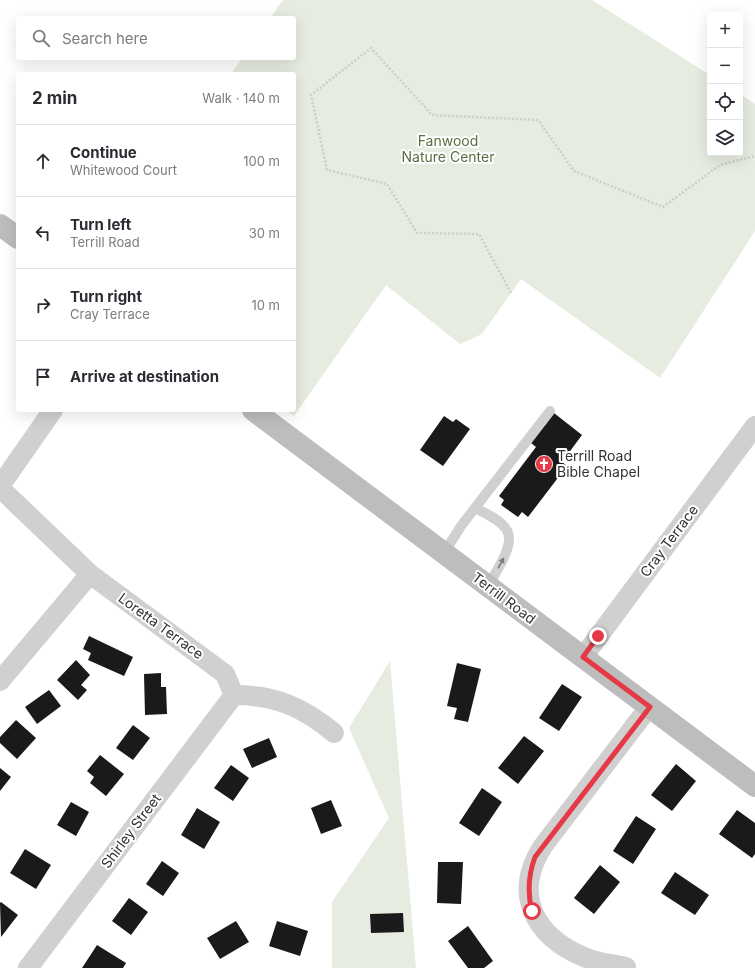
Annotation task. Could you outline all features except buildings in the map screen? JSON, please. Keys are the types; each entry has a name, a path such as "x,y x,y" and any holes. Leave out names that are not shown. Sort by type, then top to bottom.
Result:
{"street":[{"path":"0,225 16,237"},
{"path":"0,487 52,412"},
{"name":"Terrill Road","path":"256,412 650,707 753,780"},
{"name":"Cray Terrace","path":"583,657 755,426"},
{"name":"Loretta Terrace","path":"0,487 90,574 225,674 234,695"},
{"path":"0,682 90,574"},
{"path":"234,695 251,695 270,698 299,708 334,733"},
{"name":"Shirley Street","path":"28,968 234,695"},
{"path":"626,967 585,958 559,944 547,934 532,911 528,884 530,870 535,857 650,707"}],"lane":[{"path":"444,553 461,526 550,411"},
{"path":"475,508 492,517 507,529 509,537 505,555 488,586"}],"path":[{"path":"511,293 480,234 416,233 388,184 327,170 311,95 371,48 432,115 538,120 574,171 663,207 720,165 755,156"}],"green space":[{"name":"Fanwood Nature Center","path":"283,0 592,0 707,73 707,156 743,156 743,96 755,104 755,231 660,378 521,279 482,334 460,344 386,285 294,416 288,412 296,412 296,72 232,72 241,60 296,60 296,16 271,16"},
{"path":"390,661 416,968 332,968 332,902 389,818 349,728"}],"place":[{"name":"Terrill Road Bible Chapel","path":"544,464"}],"route":[{"path":"532,911 528,884 530,870 535,857 650,707 583,657 598,636"}]}
